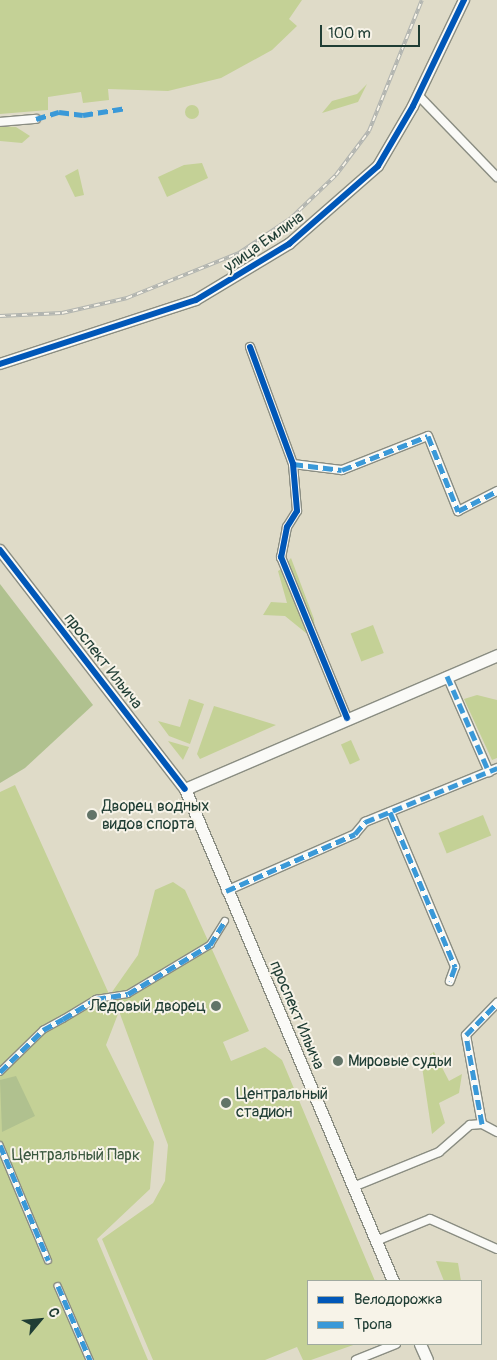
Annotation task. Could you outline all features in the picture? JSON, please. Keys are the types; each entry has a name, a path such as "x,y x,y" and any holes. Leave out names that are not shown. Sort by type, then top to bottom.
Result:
{"main road":[{"path":"185,789 497,655"},
{"name":"проспект Ильича","path":"185,789 226,890 393,1280"},
{"path":"420,1345 427,1360"}],"street":[{"name":"улица Емлина","path":"0,364 196,300 242,276 289,244 370,176 418,95 464,0"},
{"path":"418,95 497,177"},
{"path":"0,122 36,119"},
{"path":"250,347 293,464 297,511 287,527 280,557 347,718"},
{"path":"293,464 342,470 428,436 458,511 497,491"},
{"name":"проспект Ильича","path":"0,550 185,789"},
{"path":"448,676 489,772"},
{"path":"226,890 355,834 366,822 497,768"},
{"path":"390,812 455,967 450,981"},
{"path":"0,1072 43,1030 96,1000 128,994 210,945 225,921"},
{"path":"482,1124 466,1035 497,1003"},
{"path":"353,1187 439,1152 461,1130 482,1124 497,1132"},
{"path":"0,1145 48,1260"},
{"path":"376,1241 430,1219 497,1249"},
{"path":"58,1286 90,1360"},
{"path":"356,1360 394,1345"}],"green space":[{"path":"0,0 302,0 289,19 297,26 272,50 221,78 168,91 108,89 109,100 83,103 81,92 48,97 48,110 0,114"},
{"path":"367,84 358,102 322,113 332,101 357,94"},
{"path":"192,105 197,107 199,112 197,117 192,119 187,117 185,112 187,107"},
{"path":"0,126 16,127 30,136 22,143 0,141"},
{"path":"202,163 208,178 167,197 158,177 184,165"},
{"path":"78,169 84,195 75,197 65,176"},
{"path":"291,558 314,619 315,632 285,565"},
{"path":"283,568 308,632 306,633 285,616 263,615 271,602 287,603 278,571"},
{"path":"0,584 93,705 25,768 0,783"},
{"path":"373,625 384,653 361,662 351,634"},
{"path":"477,695 497,700 497,758 492,760 464,699"},
{"path":"189,699 204,704 190,744 169,736 158,721 180,727"},
{"path":"214,706 276,725 200,759 197,754"},
{"path":"351,740 360,760 350,765 341,744"},
{"path":"168,741 189,747 183,760"},
{"name":"Центральный Парк","path":"15,785 118,1014 106,1045 154,1142 150,1189 97,1239 148,1360 0,1360 0,792"},
{"path":"483,815 491,835 447,853 438,833"},
{"name":"Центральный стадион","path":"173,882 185,890 249,1031 223,1042 231,1061 265,1047 282,1060 375,1280 307,1280 307,1345 353,1345 311,1360 303,1360 297,1347 265,1360 153,1360 102,1239 153,1203 165,1181 168,1145 112,992 138,955 155,890"},
{"path":"434,1052 449,1081 462,1074 459,1093 439,1103 445,1123 432,1134 421,1060"},
{"path":"16,1076 35,1116 2,1132 0,1080"},
{"path":"436,1261 458,1263 461,1280 444,1280"}],"railway":[{"path":"0,316 62,313 127,298 239,253 291,218 336,175 369,131 422,0"}],"marked path":[{"path":"36,119 59,112 83,115 126,108"},
{"path":"293,464 342,470 428,436 458,511 497,491"},
{"path":"447,676 489,772"},
{"path":"226,891 355,834 365,822 497,768"},
{"path":"390,812 455,967 450,981"},
{"path":"0,1072 43,1030 96,999 128,994 210,945 225,921"},
{"path":"482,1124 466,1035 497,1003"},
{"path":"0,1145 48,1260"},
{"path":"58,1286 90,1360"}],"cycle path":[{"path":"0,364 196,300 289,244 378,166 413,106 464,0"},
{"path":"250,347 293,464 297,511 287,527 281,557 347,718"},
{"path":"0,550 185,789"}],"place":[{"name":"Дворец водных видов спорта","path":"92,815"},
{"name":"Ледовый дворец","path":"216,1006"},
{"name":"Мировые судьи","path":"338,1061"},
{"name":"Центральный стадион","path":"226,1103"}]}
